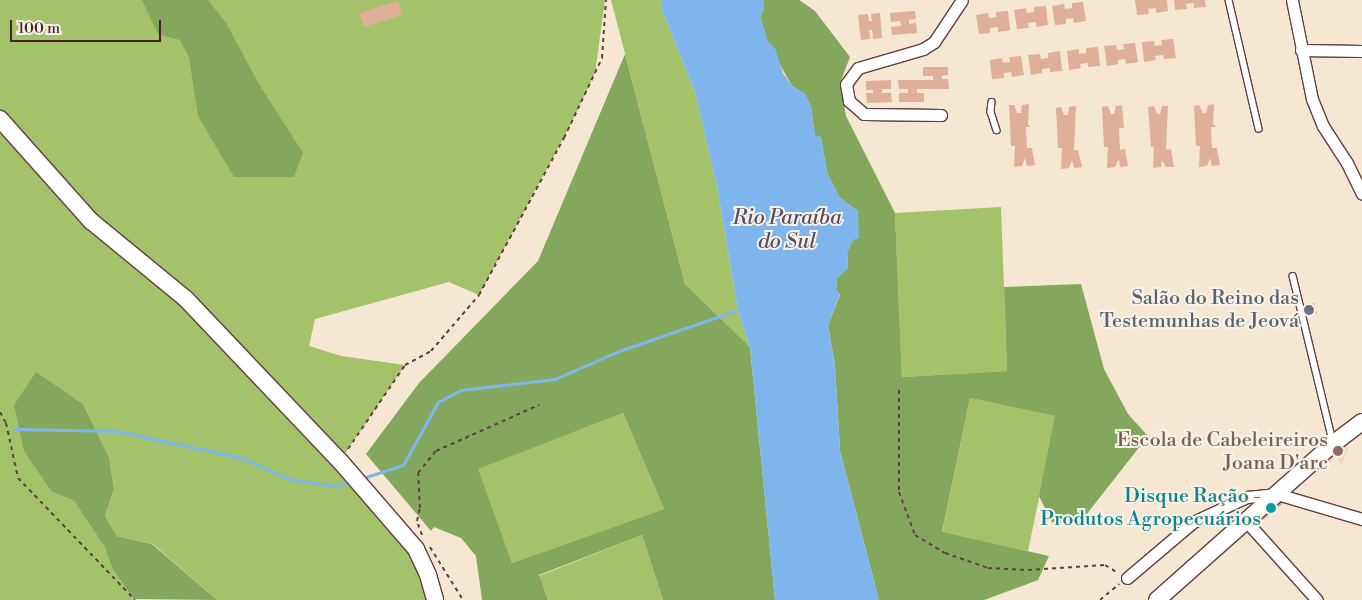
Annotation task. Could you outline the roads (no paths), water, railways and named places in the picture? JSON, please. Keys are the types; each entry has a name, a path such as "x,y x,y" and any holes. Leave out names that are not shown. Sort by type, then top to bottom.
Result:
{"main road":[{"path":"0,119 91,220 186,299 340,461 416,549 428,575 435,600"},
{"path":"1164,598 1246,521 1334,443 1362,422"}],"street":[{"path":"941,115 864,114 849,101 846,84 858,68 924,49 934,42 962,0"},
{"path":"1292,0 1312,99 1323,126 1362,194"},
{"path":"1301,50 1362,51"},
{"path":"1126,578 1193,522 1210,512 1247,497 1277,494 1362,519"},
{"path":"1246,521 1317,600"}],"lane":[{"path":"1229,0 1259,129"},
{"path":"992,102 991,112 997,130"},
{"path":"1293,276 1334,443"}],"water":[{"name":"Rio Paraíba do Sul","path":"662,0 764,0 764,9 760,16 768,42 775,48 783,73 792,86 805,94 811,107 815,135 821,137 827,173 840,198 858,211 859,238 853,240 847,252 848,268 837,278 836,290 840,294 828,325 835,366 840,451 879,600 775,600 750,347 738,311 717,187 695,92 662,10"}],"waterway":[{"path":"366,477 403,465 438,402 461,390 555,379 619,351 740,309"},
{"path":"15,429 117,431 242,458 289,479 335,486 348,482"}],"place":[{"name":"Salão do Reino das Testemunhas de Jeová","path":"1309,310"},
{"name":"Escola de Cabeleireiros Joana D'arc","path":"1338,451"},
{"name":"Disque Ração - Produtos Agropecuários","path":"1271,508"}]}
